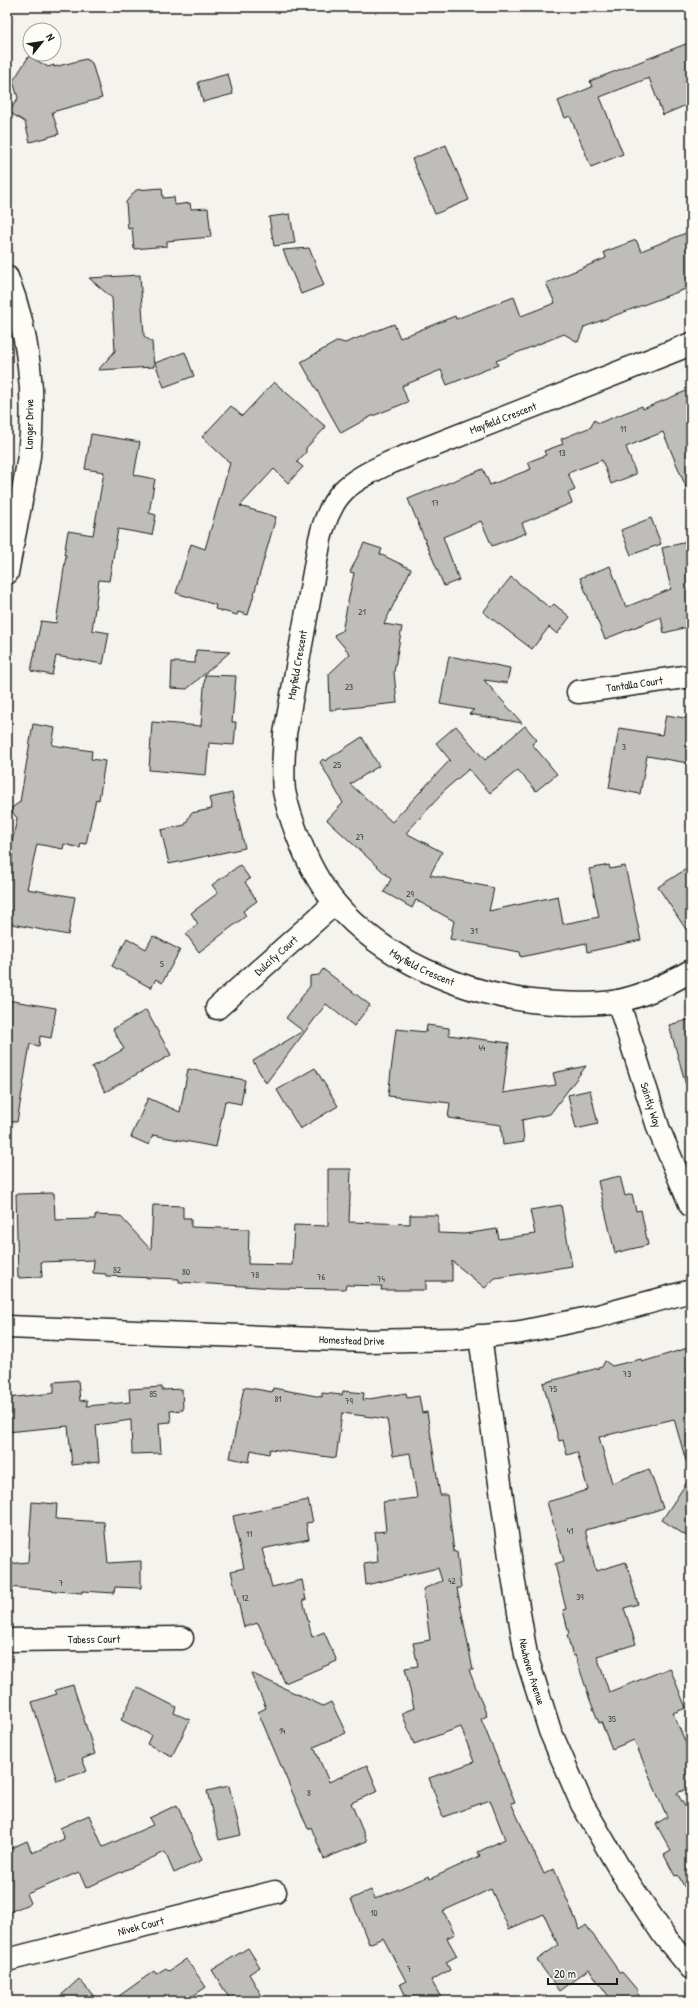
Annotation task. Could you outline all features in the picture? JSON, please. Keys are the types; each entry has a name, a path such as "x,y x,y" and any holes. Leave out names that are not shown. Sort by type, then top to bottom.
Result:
{"street":[{"name":"Langer Drive","path":"7,277 14,295 24,337 30,380 31,420 29,456 7,573"},
{"name":"Mayfield Crescent","path":"691,344 388,463 365,474 346,488 334,502 325,517 285,734 283,763 284,791 304,853 335,903 363,929 396,954 437,976 475,990 512,998 550,1003 582,1004 618,1001 642,995 691,972"},
{"name":"Tantalla Court","path":"578,692 691,676"},
{"name":"Dulcify Court","path":"217,1008 335,903"},
{"name":"Saintly Way","path":"618,1001 659,1130 691,1206"},
{"name":"Homestead Drive","path":"7,1327 368,1341 457,1339 521,1332 594,1317 691,1291"},
{"name":"Newhaven Avenue","path":"480,1336 511,1564 526,1655 550,1731 582,1804 622,1873 664,1938 691,1968"},
{"name":"Tabess Court","path":"7,1640 182,1638"},
{"name":"Nivek Court","path":"7,1960 275,1892"}],"building":[{"path":"691,42 691,103 663,115 649,78 600,97 623,154 591,167 570,116 565,118 558,101 592,87 590,81"},
{"path":"86,59 92,63 102,98 52,112 59,134 30,142 25,122 9,112 18,98 13,81 25,62 39,62 48,67 54,65 54,67"},
{"path":"228,74 233,94 203,102 198,82"},
{"path":"446,145 469,200 435,214 412,159"},
{"path":"162,188 163,198 174,197 175,205 190,203 191,209 208,208 211,237 167,241 167,246 134,249 132,228 128,229 126,202 136,190"},
{"path":"290,214 295,243 274,246 269,217"},
{"path":"691,231 691,287 584,327 578,342 564,334 496,361 498,365 447,385 441,370 402,386 408,402 370,417 341,433 301,362 338,341 345,343 394,324 400,338 455,316 456,319 514,297 521,316 555,303 546,283 606,258 604,252 636,240 641,251"},
{"path":"309,248 324,285 301,294 283,250"},
{"path":"140,275 144,336 152,342 154,367 98,370 115,351 112,298 89,278"},
{"path":"185,352 194,376 164,387 155,363"},
{"path":"274,382 326,427 306,448 306,452 297,462 303,467 288,483 274,469 240,506 276,517 248,615 238,612 237,615 215,609 216,605 176,593 191,544 205,549 230,463 202,437 231,406 242,416"},
{"path":"691,389 691,499 663,432 626,447 636,474 611,484 602,460 568,473 575,490 568,493 572,503 522,523 526,533 492,546 481,521 443,537 459,580 444,586 408,499 483,469 490,485 531,469 528,462 546,455 544,451 563,444 561,439 591,427 594,420 599,423 642,406 643,409"},
{"path":"91,434 140,442 134,475 155,479 149,513 156,515 152,535 118,529 109,581 99,580 92,630 109,633 103,664 56,656 52,675 31,671 41,621 56,623 68,531 93,535 104,472 85,469"},
{"path":"651,518 661,544 631,555 621,530"},
{"path":"691,541 691,626 664,633 661,617 605,639 580,578 610,566 626,607 671,589 662,548"},
{"path":"364,543 382,549 380,554 411,569 384,624 402,627 394,672 397,703 330,710 329,674 350,654 334,635 342,631 354,573 350,572"},
{"path":"511,577 550,608 554,604 570,617 557,634 549,627 532,649 483,612"},
{"path":"196,650 230,652 187,689 171,688 172,662 195,663"},
{"path":"449,656 510,668 507,683 484,680 522,723 469,714 474,710 440,704"},
{"path":"205,675 236,676 232,722 236,722 234,745 209,743 206,775 149,770 152,722 201,726"},
{"path":"666,715 691,719 691,743 688,763 647,756 640,794 609,788 619,728 662,735"},
{"path":"33,724 55,728 52,745 92,751 91,759 105,761 99,800 96,799 86,844 81,843 80,848 64,844 63,849 37,844 27,889 75,897 68,935 7,923 7,868 17,818 10,809 20,802"},
{"path":"456,726 485,760 525,726 537,740 532,744 557,774 536,791 518,770 490,793 469,769 441,793 442,794 406,833 442,852 430,875 494,888 489,911 558,896 563,924 599,917 589,869 609,865 610,869 625,866 641,940 587,952 586,943 521,957 520,952 450,939 454,921 416,900 412,908 384,892 391,879 327,820 343,803 320,762 323,759 325,761 362,737 379,766 350,784 392,822 450,760 436,743"},
{"path":"232,793 245,848 169,864 161,830 185,825 191,813 212,809 209,798"},
{"path":"240,865 250,879 245,882 257,901 243,911 246,916 199,952 186,934 198,924 191,913 218,893 212,885"},
{"path":"691,866 691,937 658,887"},
{"path":"153,936 180,950 162,983 156,979 151,988 112,966 127,938 146,949"},
{"path":"323,969 370,1005 354,1026 326,1004 266,1083 253,1061 303,1031 286,1018 310,986 310,976 319,975"},
{"path":"7,1000 56,1008 51,1038 40,1036 39,1046 30,1044 17,1122 7,1121"},
{"path":"146,1010 171,1055 105,1092 92,1067 124,1049 113,1029"},
{"path":"691,1019 691,1084 686,1085 669,1025"},
{"path":"427,1025 449,1028 449,1035 509,1043 503,1093 556,1085 553,1073 586,1066 550,1114 522,1120 524,1142 503,1145 501,1125 448,1118 450,1103 388,1096 396,1029 426,1032"},
{"path":"315,1068 338,1106 300,1129 277,1090"},
{"path":"188,1069 245,1080 241,1104 225,1101 216,1147 153,1135 149,1145 131,1137 148,1098 180,1112"},
{"path":"590,1090 598,1124 576,1129 568,1095"},
{"path":"328,1169 351,1169 349,1222 410,1224 410,1215 438,1215 438,1233 464,1234 497,1229 499,1239 535,1234 530,1210 561,1205 572,1266 495,1278 485,1288 452,1261 452,1281 426,1281 426,1290 381,1290 382,1286 346,1285 345,1289 274,1288 179,1282 179,1279 106,1276 106,1274 93,1273 94,1260 41,1262 42,1277 18,1278 16,1194 54,1193 55,1220 95,1219 95,1215 120,1216 151,1250 153,1205 183,1206 183,1218 191,1218 191,1227 249,1229 248,1264 292,1265 294,1225 328,1226"},
{"path":"620,1176 625,1196 632,1194 636,1211 641,1210 648,1245 615,1253 598,1181"},
{"path":"691,1347 691,1461 686,1461 674,1419 599,1437 612,1483 649,1469 663,1508 643,1515 585,1530 596,1571 626,1562 638,1604 624,1608 636,1644 597,1656 609,1692 670,1668 686,1708 673,1713 691,1755 691,1787 677,1793 691,1817 691,1899 678,1875 675,1876 664,1855 671,1851 656,1824 667,1817 634,1740 612,1749 601,1722 599,1723 575,1655 573,1656 567,1635 569,1634 563,1610 566,1609 555,1564 564,1561 547,1502 588,1490 577,1452 567,1455 563,1440 559,1441 543,1383 602,1367 605,1361 612,1366 641,1359 642,1362"},
{"path":"78,1380 80,1401 87,1400 87,1406 130,1402 129,1389 162,1387 162,1390 182,1389 183,1410 170,1411 171,1422 159,1423 161,1453 132,1454 131,1420 96,1425 99,1462 72,1465 68,1426 7,1432 7,1398 54,1393 54,1382"},
{"path":"244,1387 272,1392 273,1388 322,1397 322,1393 342,1395 343,1391 364,1393 363,1400 406,1393 407,1398 419,1396 422,1413 427,1412 440,1495 447,1495 454,1552 457,1552 461,1588 457,1588 473,1670 469,1670 487,1716 481,1719 515,1802 511,1803 544,1874 554,1869 580,1930 586,1925 620,1973 622,1972 638,1991 636,1992 644,2001 612,2001 589,1969 559,1991 537,1960 558,1945 544,1914 509,1929 491,1889 443,1911 455,1934 447,1938 457,1956 446,1962 450,1970 431,1980 443,2001 408,2001 400,1984 406,1981 383,1938 369,1944 351,1899 371,1890 375,1899 429,1876 430,1879 480,1856 478,1852 505,1839 490,1800 443,1817 429,1778 474,1762 461,1727 414,1744 402,1713 414,1708 405,1668 418,1666 413,1643 430,1640 423,1589 442,1581 438,1568 366,1585 364,1564 378,1562 375,1532 386,1531 383,1502 417,1498 410,1453 393,1456 387,1419 342,1413 336,1458 270,1449 269,1454 251,1450 249,1462 230,1458"},
{"path":"691,1476 691,1539 662,1520"},
{"path":"308,1500 313,1522 306,1523 309,1539 262,1549 272,1587 302,1580 306,1600 303,1600 312,1637 324,1632 337,1661 285,1683 258,1623 244,1627 231,1571 244,1568 233,1516"},
{"path":"32,1502 57,1504 56,1519 104,1522 108,1563 141,1561 141,1588 115,1587 114,1593 82,1591 82,1593 7,1587 7,1564 28,1562"},
{"path":"251,1673 323,1706 331,1702 346,1733 314,1747 329,1782 367,1765 378,1791 351,1803 367,1841 324,1859 311,1827 308,1829 258,1712 266,1708"},
{"path":"73,1685 95,1754 82,1759 87,1771 57,1781 32,1702 57,1694 55,1690"},
{"path":"137,1687 176,1707 174,1713 190,1720 172,1756 147,1744 151,1735 121,1720"},
{"path":"229,1786 241,1835 219,1840 207,1791"},
{"path":"177,1805 202,1860 174,1873 165,1852 86,1888 79,1872 27,1894 31,1903 7,1913 7,1850 27,1841 32,1853 64,1839 60,1828 89,1815 103,1847 153,1825 149,1818"},
{"path":"248,1948 260,1967 249,1974 265,2001 231,2001 212,1970"},
{"path":"186,1959 206,1987 186,2001 112,2001 154,1971 156,1974 166,1968 169,1971"},
{"path":"79,1979 98,2001 55,2001"}]}
